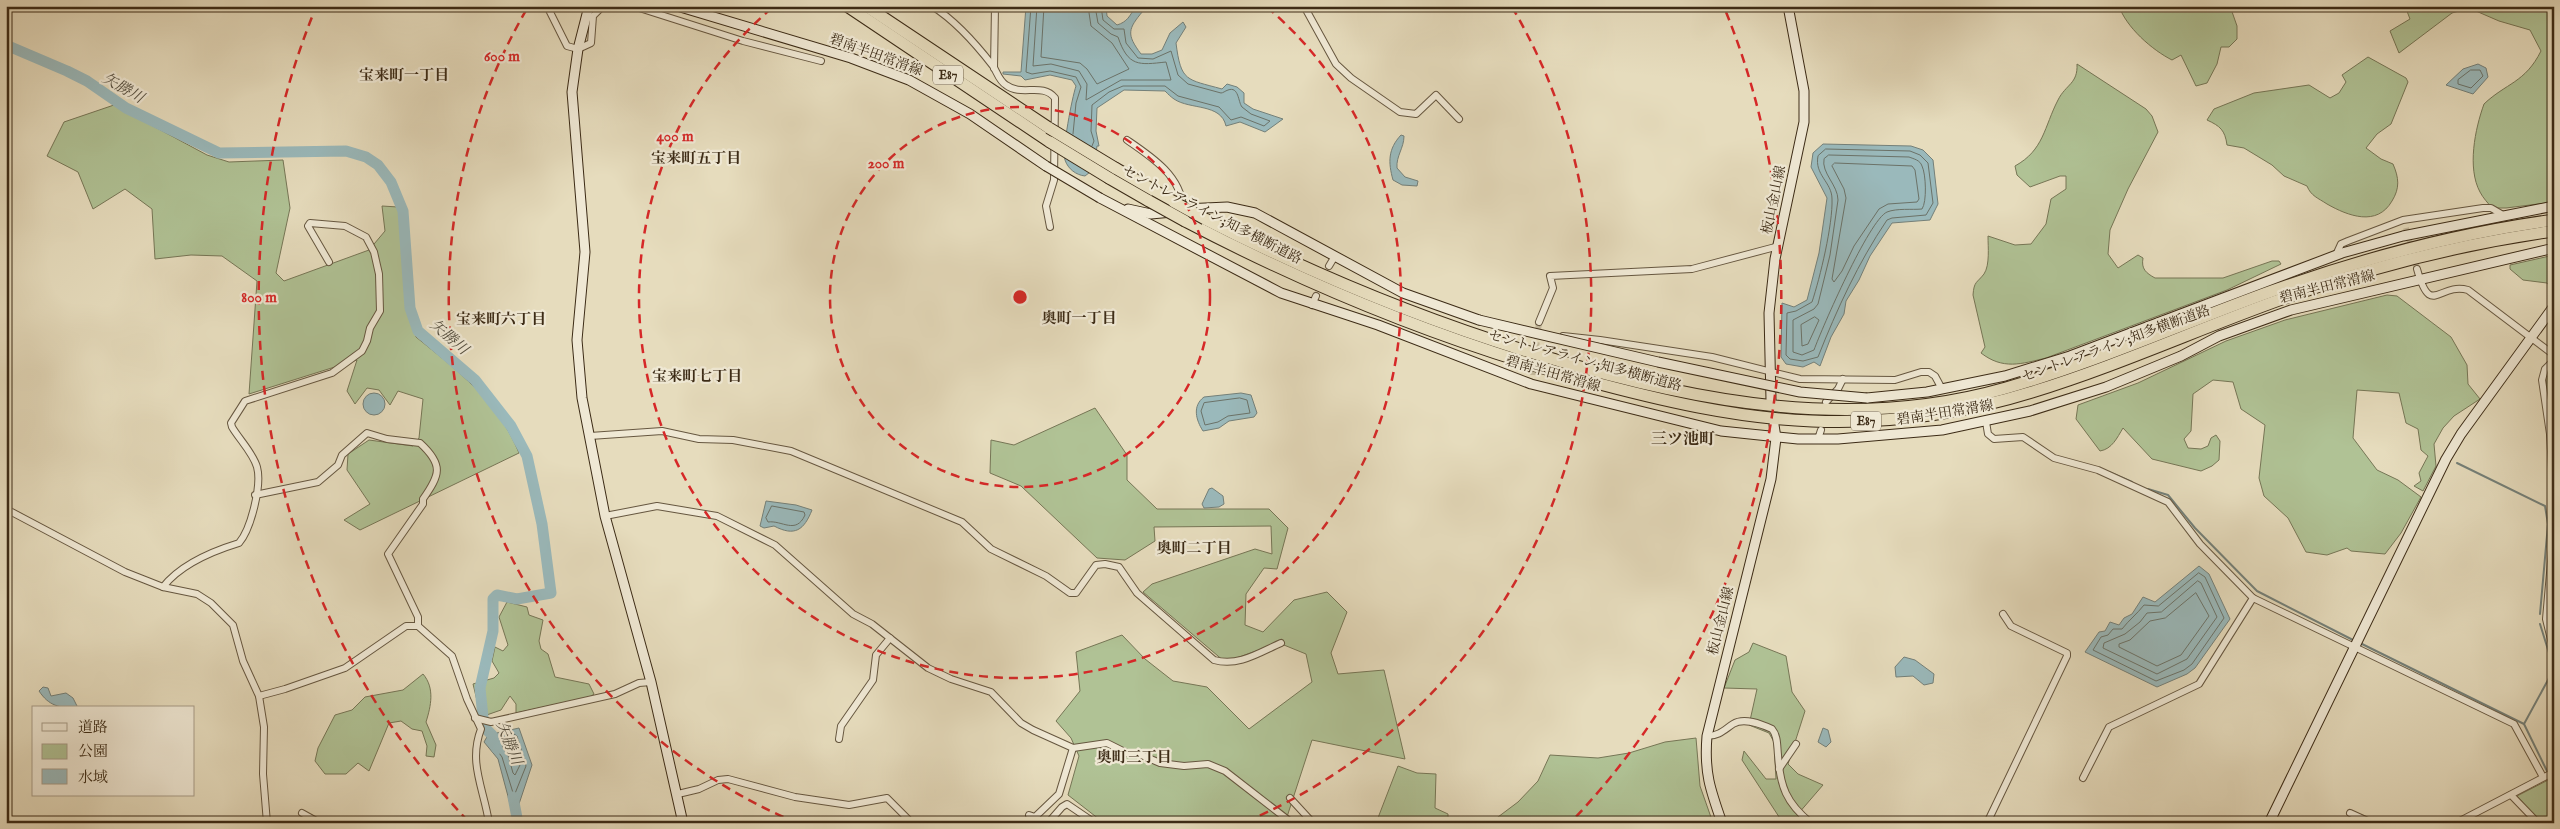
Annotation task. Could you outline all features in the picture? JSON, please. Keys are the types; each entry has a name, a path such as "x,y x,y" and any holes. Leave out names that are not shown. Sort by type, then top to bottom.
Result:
{"highway":[{"name":"セントレアライン;知多横断道路","path":"847,6 1050,142 1112,173 1326,289 1401,320 1492,352 1616,388 1699,407 1758,416 1823,421 1897,418 1954,411 1999,401 2089,373 2283,298 2344,278 2465,247 2554,231"},
{"name":"セントレアライン;知多横断道路","path":"866,6 1049,128 1150,201 1205,219 1285,258 1366,294 1446,325 1533,354 1620,378 1733,402 1784,408 1843,410 1925,404 2004,389 2091,360 2331,270 2445,240 2554,220"}],"main road":[{"path":"589,6 578,49 572,92 585,252 578,354 582,398 605,516 652,682 683,823"},
{"name":"碧南半田常滑線","path":"676,6 851,58 910,80 970,114 1046,166 1100,198 1171,234 1258,282 1312,306 1387,329 1532,380 1721,431 1776,438 1819,435 1910,434 1986,422 2106,387 2181,356 2257,320 2291,310 2554,248"},
{"name":"板山金山線","path":"1771,400 1769,312 1778,246 1804,122 1804,91 1788,6"},
{"name":"碧南半田常滑線","path":"1100,198 1140,212 1162,214 1227,207 1255,213 1403,293 1479,320 1658,362 1800,392 1867,398 1942,389 2005,376 2070,356 2336,255 2403,236 2554,206"},
{"path":"1171,234 1166,223 1170,215 1179,211"},
{"path":"2269,823 2446,459 2461,434 2554,306"},
{"name":"板山金山線","path":"1722,823 1709,787 1705,762 1707,736 1770,479 1776,438 1774,425"}],"street":[{"path":"547,6 567,46 578,49 591,43 593,16 603,6"},
{"path":"633,6 742,41 821,61"},
{"path":"932,6 960,27 994,68 1005,85 1015,90 1027,92 1042,89 1051,93 1056,98 1054,180 1046,206 1050,227"},
{"path":"994,68 995,6"},
{"path":"1304,6 1336,64 1351,78 1400,112 1416,114 1436,95 1459,119"},
{"path":"1128,140 1165,169 1180,190 1179,211"},
{"path":"2336,255 2341,244 2403,220 2484,208 2491,208 2503,215"},
{"path":"2403,220 2406,228"},
{"path":"163,587 170,578 189,565 218,550 239,543 249,528 255,495 257,467 232,427 237,413 245,401 332,374 362,351 370,328 380,311 379,274 374,252 366,237 345,226 310,223 308,226 329,262"},
{"path":"1540,322 1553,288 1550,276 1692,269 1778,246"},
{"path":"1330,266 1335,256"},
{"path":"2416,270 2424,290 2432,296 2458,288 2468,290 2554,355"},
{"path":"1312,306 1316,296"},
{"path":"1546,335 1636,345 1712,357 1800,379 1895,380 1921,372 1929,372 1935,376 1942,389"},
{"path":"2554,360 2545,369 2542,380 2550,434 2554,504"},
{"path":"1826,402 1838,389 1843,380"},
{"path":"1986,422 1988,434 1994,439 2023,437 2054,458 2098,470 2168,502 2200,544 2253,598 2514,724 2543,777"},
{"path":"590,436 662,431 699,439 733,440 791,451 962,522 991,549 1046,576 1070,593 1076,593 1096,564 1119,567 1137,594 1214,660 1229,662 1250,658 1281,643"},
{"path":"255,495 318,482 338,466 342,455 367,434 387,439 420,443 436,461 437,471 432,489 423,499 423,504 388,554 418,617 418,626"},
{"path":"605,516 657,506 717,516 775,545 841,604 890,638 928,668 951,679 991,692 1021,723 1074,748 1107,742 1126,753 1139,754 1172,766 1201,764 1216,766 1292,823"},
{"path":"6,509 125,572 163,587 197,594 212,603 233,625 243,661 259,696 264,728 263,774 267,823"},
{"path":"2554,527 2546,619 2554,652"},
{"path":"2083,778 2109,727 2199,684 2253,598"},
{"path":"1987,823 2067,656 2067,653 2010,626 2003,614"},
{"path":"259,696 285,690 345,668 406,626 418,626 452,656 481,730 475,746 476,768 485,796 489,823"},
{"path":"839,739 841,726 873,680 876,655 890,638"},
{"path":"475,718 490,722 615,694 639,683 652,682"},
{"path":"1707,736 1714,736 1734,723 1741,722 1755,723 1772,729 1777,738 1779,769 1790,802 1811,823"},
{"path":"1779,769 1796,744"},
{"path":"1029,816 1036,817 1059,794 1074,748"},
{"path":"2456,823 2554,772"},
{"path":"678,794 699,790 718,780 728,778 795,797 849,805 887,798 912,823"},
{"path":"2511,794 2538,823"},
{"path":"1290,798 1313,823"},
{"path":"1048,823 1062,806 1068,804 1095,823"},
{"path":"302,813 320,823"},
{"path":"2350,813 2372,823"}],"green space":[{"path":"2119,6 2230,6 2237,26 2237,39 2229,47 2221,47 2217,64 2207,83 2196,86 2181,55 2172,60 2148,44 2127,22"},
{"path":"2405,6 2554,6 2554,16 2551,17 2554,23 2554,202 2492,208 2480,192 2474,172 2475,137 2484,104 2522,76 2535,62 2541,51 2530,30 2499,21 2469,8 2452,13 2399,53 2390,31 2410,19"},
{"path":"2368,57 2406,78 2408,82 2391,124 2377,134 2366,148 2381,159 2393,164 2397,174 2395,196 2386,209 2378,214 2362,217 2344,212 2327,204 2313,195 2307,186 2284,176 2272,165 2244,148 2227,145 2221,129 2207,120 2214,109 2254,93 2309,85 2330,98 2339,93 2346,82 2342,75"},
{"path":"2077,64 2146,109 2152,116 2158,132 2128,189 2110,230 2108,254 2118,268 2138,255 2143,258 2145,270 2155,278 2223,278 2272,261 2279,261 2281,264 2227,290 2046,358 2020,364 1997,362 1981,353 1985,347 1973,295 1974,287 1986,270 1988,236 2015,245 2031,244 2046,224 2051,199 2066,189 2066,176 2060,176 2030,187 2017,175 2015,166 2025,160 2038,145 2058,100 2076,76"},
{"path":"114,105 207,155 229,162 283,160 290,208 276,273 284,281 369,250 385,231 382,206 398,207 416,337 462,375 488,402 510,434 519,453 360,530 344,520 370,504 347,470 348,454 369,440 413,446 419,438 423,399 398,391 390,405 379,390 367,388 355,404 347,391 357,360 249,394 257,281 222,256 191,255 155,259 152,209 125,189 93,209 78,172 47,156 64,122"},
{"path":"2554,255 2554,291 2547,283 2523,280 2510,269 2510,265"},
{"path":"2387,295 2397,296 2451,337 2467,365 2468,384 2480,399 2454,416 2443,428 2434,444 2436,466 2423,491 2414,486 2421,481 2419,473 2428,456 2421,450 2418,429 2406,423 2399,393 2357,390 2353,438 2377,470 2398,480 2421,497 2401,533 2385,554 2351,551 2347,548 2327,555 2306,552 2288,518 2264,496 2259,478 2265,425 2241,409 2233,382 2213,380 2193,394 2191,431 2184,439 2188,448 2201,449 2208,446 2211,438 2216,435 2220,441 2219,460 2201,471 2152,459 2123,428 2108,448 2100,451 2076,419 2078,405 2138,383 2226,341 2285,320"},
{"path":"2554,364 2554,422 2548,400 2547,377"},
{"path":"1095,408 1127,455 1127,480 1157,509 1269,509 1288,528 1277,569 1264,568 1246,594 1245,625 1263,632 1294,600 1327,592 1347,612 1331,653 1338,674 1384,670 1405,759 1312,740 1285,823 1104,823 1068,795 1079,756 1071,738 1056,721 1080,691 1076,652 1122,635 1145,659 1173,681 1207,687 1249,729 1312,682 1306,654 1279,643 1225,662 1143,592 1152,584 1255,549 1272,554 1271,526 1154,527 1155,541 1125,560 1097,558 1021,486 990,473 991,440 1014,445"},
{"path":"507,602 527,607 529,615 543,620 539,641 541,649 548,654 555,677 589,684 594,694 590,697 516,713 516,704 510,696 501,710 481,717 473,684 494,678 499,673 492,661 495,647 503,651 508,645 499,617"},
{"path":"1753,643 1786,656 1792,692 1805,711 1788,764 1798,774 1823,785 1798,814 1808,823 1783,823 1742,760 1744,751 1766,779 1776,779 1774,742 1769,733 1749,725 1757,689 1724,688 1735,660 1749,652"},
{"path":"423,674 431,691 426,722 436,745 434,757 426,756 427,746 422,731 412,729 401,721 389,723 369,771 358,763 346,774 325,774 315,761 318,748 335,715 352,710 365,697 403,690"},
{"path":"1696,738 1700,786 1713,823 1490,823 1518,802 1538,781 1550,755 1598,758 1629,753 1665,742"},
{"path":"1398,766 1417,773 1436,774 1435,808 1448,814 1448,823 1376,823"},
{"path":"2554,777 2554,823 2541,823 2517,796"}],"water":[{"path":"1026,6 1106,6 1107,16 1117,25 1130,16 1135,7 1141,6 1143,11 1134,22 1131,36 1141,54 1152,54 1162,50 1170,33 1183,22 1186,27 1176,43 1180,65 1187,77 1222,89 1227,84 1237,87 1244,93 1244,103 1253,109 1283,119 1265,132 1240,122 1226,126 1223,119 1212,110 1188,105 1173,98 1165,91 1124,90 1097,108 1096,131 1099,146 1097,146 1094,169 1085,176 1078,174 1068,166 1064,154 1076,86 1072,80 1050,75 1025,80 1021,76 1003,74 1003,72 1021,72"},
{"path":"2478,64 2486,68 2488,77 2473,94 2446,85 2463,69"},
{"path":"1401,135 1404,136 1404,140 1397,168 1405,177 1418,181 1417,186 1402,185 1393,180 1390,156 1394,145"},
{"path":"1823,144 1911,146 1923,150 1933,160 1938,204 1930,220 1892,223 1870,256 1859,280 1846,301 1844,314 1831,337 1820,366 1814,362 1803,367 1786,364 1781,357 1782,303 1794,307 1807,300 1819,253 1827,198 1811,167 1813,153"},
{"path":"374,393 382,396 385,404 382,412 374,415 366,412 363,404 366,396"},
{"path":"1241,393 1251,395 1257,413 1254,417 1229,421 1219,428 1203,431 1196,413 1200,401 1204,397"},
{"path":"1212,488 1223,496 1224,504 1219,507 1204,508 1202,504 1209,489"},
{"path":"766,501 796,505 812,510 806,522 798,530 788,531 774,526 764,528 760,526"},
{"path":"2199,566 2209,574 2230,619 2195,668 2187,674 2157,687 2085,652 2099,632 2105,631 2110,622 2119,625 2124,618 2132,614 2143,597 2155,602"},
{"path":"1904,657 1915,660 1934,674 1933,683 1924,685 1913,676 1896,677 1895,667"},
{"path":"43,687 48,688 51,696 66,693 73,698 77,706 58,706 47,700 39,691"},
{"path":"519,728 532,765 516,813 513,815 498,759 484,742 488,735"},
{"path":"1823,728 1828,730 1831,742 1826,747 1818,742"}],"waterway":[{"name":"矢勝川","path":"6,45 87,81 126,108 219,153 346,151 366,157 378,165 391,182 403,211 410,308 418,331 475,380 511,426 527,456 542,524 551,593 517,599 497,595 493,599 493,631 480,688 484,727 492,735 497,749"},
{"path":"2457,463 2545,506 2548,524 2540,614"},
{"path":"2109,472 2132,482"},
{"path":"2148,489 2168,495 2195,528 2257,591 2353,640"},
{"path":"2540,624 2554,669"},
{"path":"2360,643 2524,724 2547,771"},
{"path":"2524,724 2554,669"},
{"name":"矢勝川","path":"513,797 518,823"}],"tunnel":[{"path":"2406,228 2417,269"},
{"path":"1533,375 1539,322"}],"district":[{"name":"宝来町一丁目","path":"404,75"},
{"name":"宝来町五丁目","path":"696,158"},
{"name":"奥町一丁目","path":"1079,318"},
{"name":"宝来町六丁目","path":"501,319"},
{"name":"宝来町七丁目","path":"697,376"},
{"name":"三ツ池町","path":"1683,440"},
{"name":"奥町二丁目","path":"1194,548"},
{"name":"奥町三丁目","path":"1134,757"}]}
